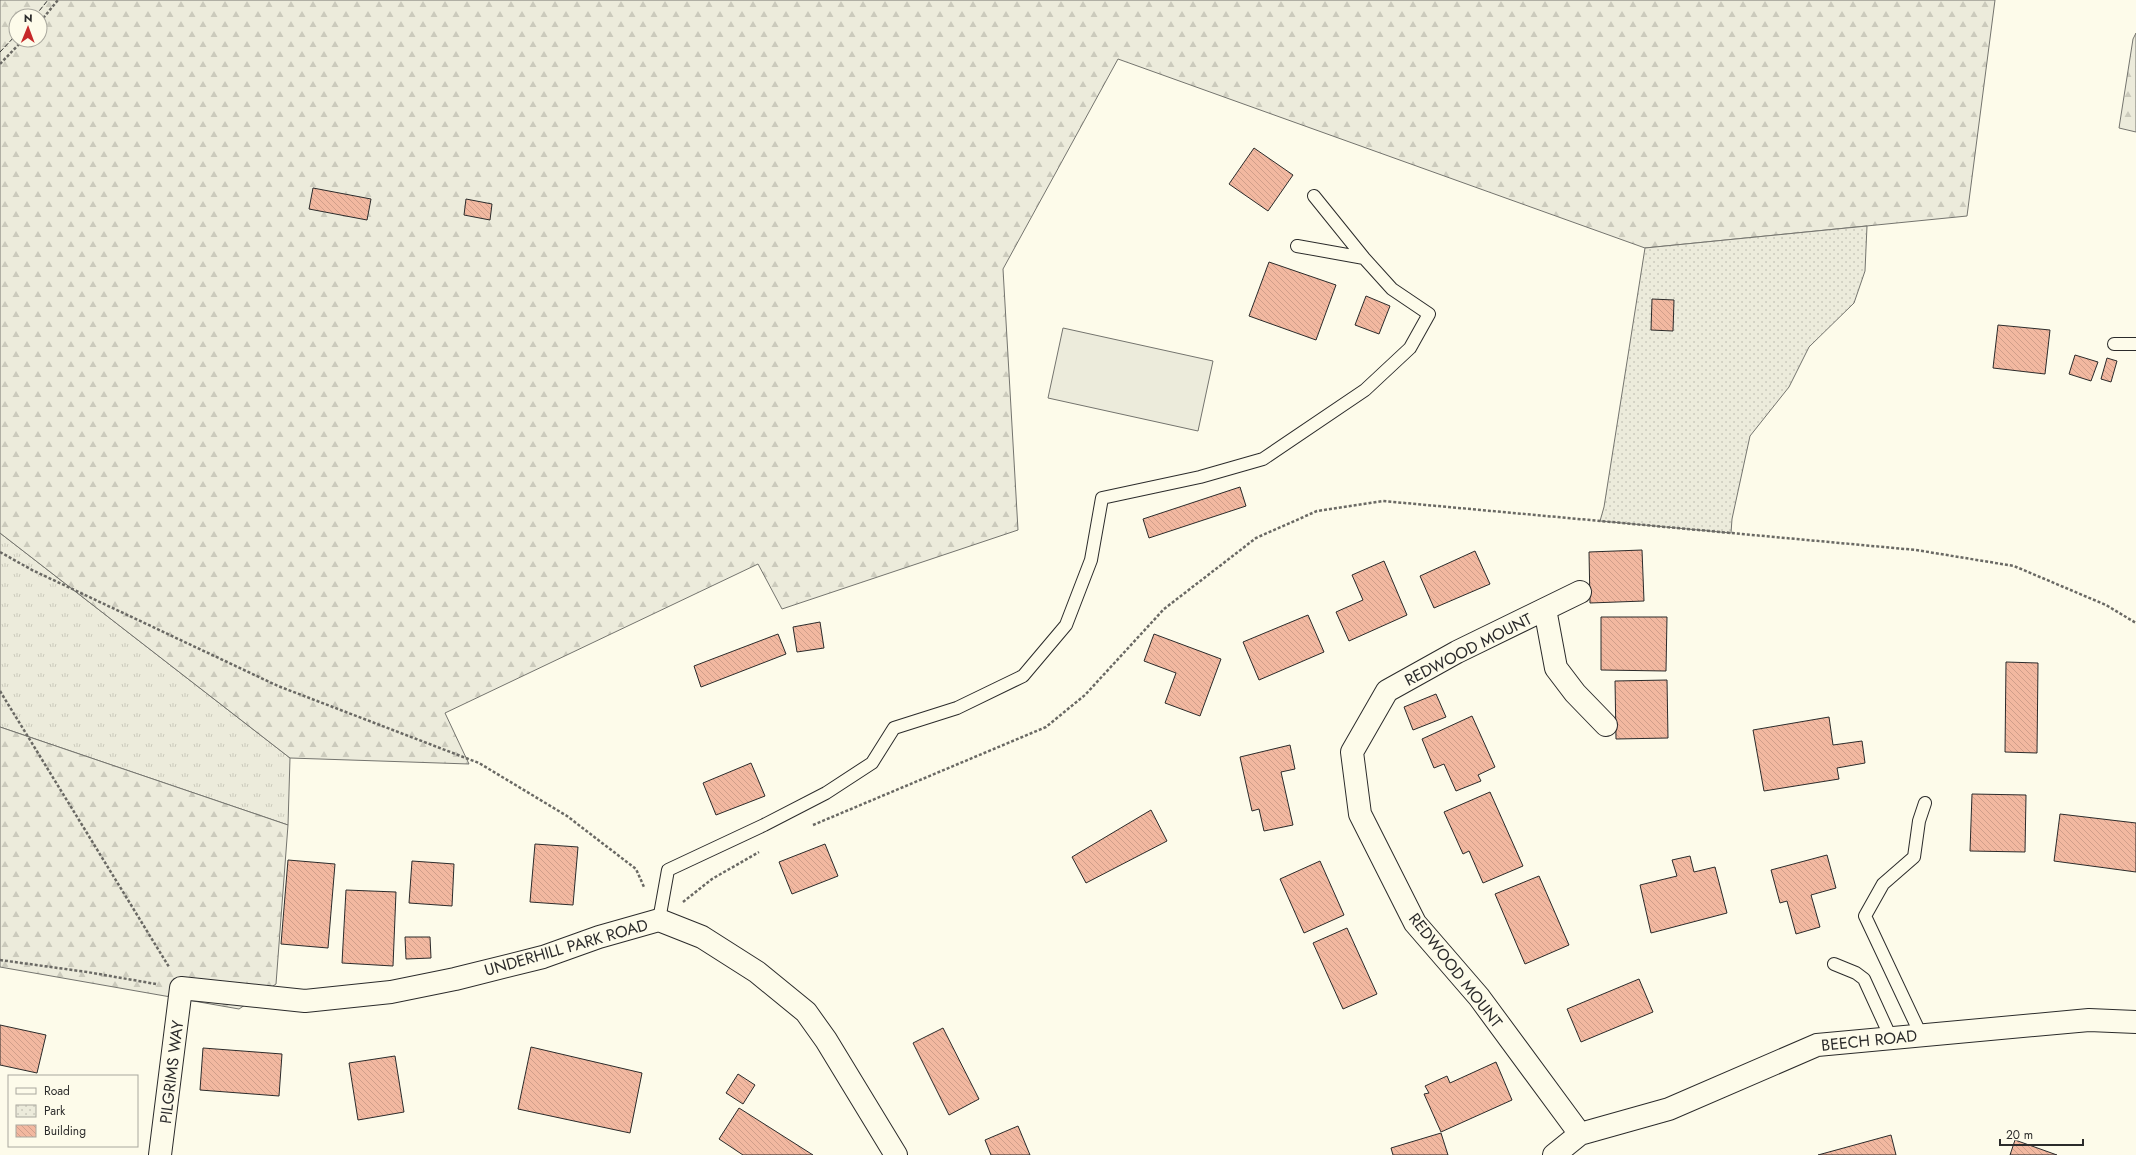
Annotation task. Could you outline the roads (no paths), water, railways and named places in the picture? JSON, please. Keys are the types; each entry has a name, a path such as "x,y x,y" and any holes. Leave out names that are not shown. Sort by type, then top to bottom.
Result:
{"street":[{"name":"REDWOOD MOUNT","path":"1580,592 1457,652 1386,691 1352,752 1360,814 1415,923 1479,997 1580,1134"},
{"name":"REDWOOD MOUNT","path":"1544,609 1556,668 1575,694 1606,725"},
{"name":"UNDERHILL PARK ROAD","path":"181,988 305,1001 391,992 455,979 543,957 599,936 659,920 702,937 757,972 806,1012 826,1040 896,1155"},
{"name":"PILGRIMS WAY","path":"160,1155 181,988"},
{"name":"BEECH ROAD","path":"1554,1155 1580,1134 1669,1109 1817,1045 2089,1020 2136,1022"}],"lane":[{"path":"659,920 668,870 764,825 826,792 872,763 894,728 957,708 1023,676 1066,625 1091,560 1102,498 1200,477 1263,459 1365,390 1410,348 1429,314 1392,289 1364,258 1314,196"},
{"path":"1297,246 1364,258"},
{"path":"2114,344 2136,344"},
{"path":"1921,1035 1865,916 1884,884 1914,857 1919,821 1925,802"},
{"path":"1834,964 1856,973 1864,979 1891,1038"}]}
